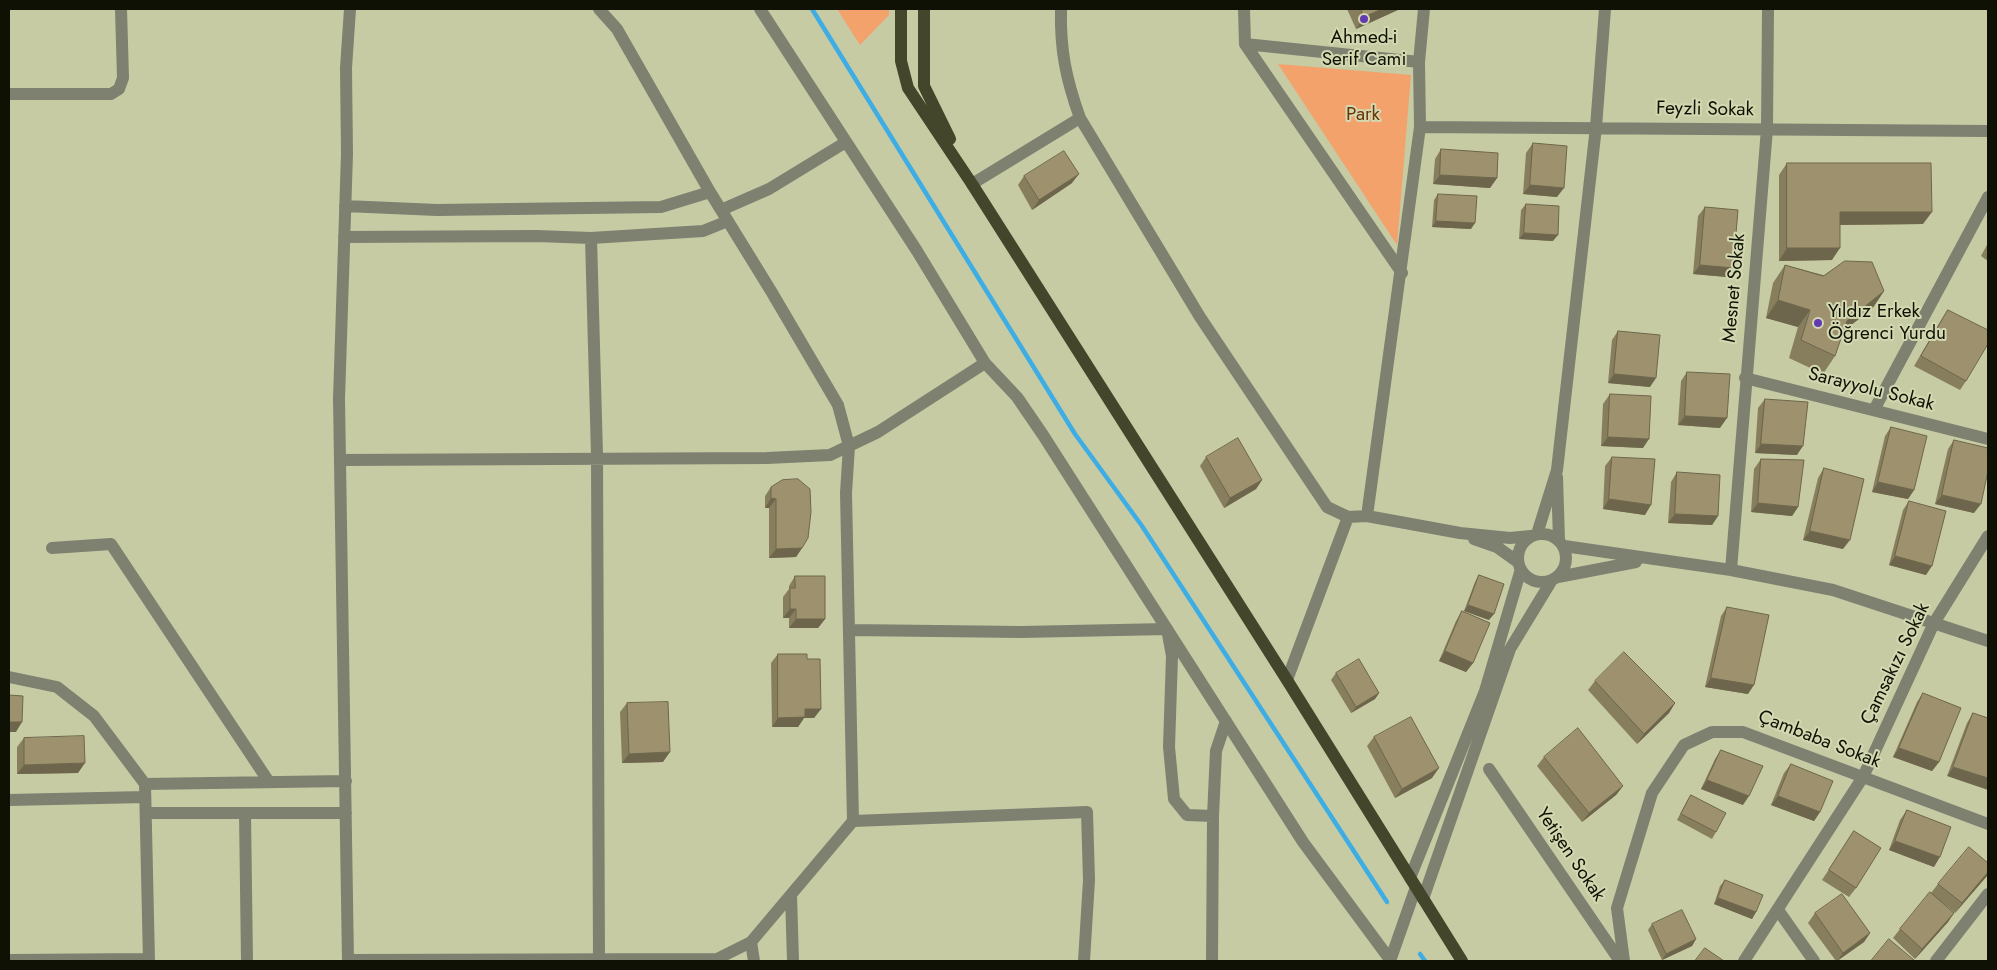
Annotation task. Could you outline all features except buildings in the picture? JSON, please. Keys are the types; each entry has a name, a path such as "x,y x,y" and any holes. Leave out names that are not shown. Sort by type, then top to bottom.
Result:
{"main road":[{"path":"901,9 901,61 908,88 972,184 1287,680 1462,961"},
{"path":"924,9 924,86 972,184"}],"street":[{"path":"9,94 111,94 119,89 123,78 121,9"},
{"path":"350,9 346,68 345,206 338,399 348,961 717,959 751,942 853,821 846,493 849,446 838,406 710,192 617,29 599,9"},
{"path":"760,9 917,251 985,363 1017,397 1303,842 1390,961"},
{"path":"1061,9 1060,41 1069,86 1080,118 1200,317 1327,507 1348,517 1368,516 1460,533 1510,538 1549,534 1562,543 1651,560 1731,570 1833,590 1988,641"},
{"path":"1244,9 1245,44 1402,273"},
{"path":"1368,516 1402,273 1420,127 1419,62 1424,9"},
{"path":"1416,888 1510,649 1555,578 1566,566 1567,559 1562,543 1557,470 1596,127 1605,9"},
{"name":"Mesnet Sokak","path":"1731,570 1767,129 1768,9"},
{"path":"1245,44 1419,62"},
{"path":"972,184 1080,118"},
{"name":"Feyzli Sokak","path":"1420,127 1988,131"},
{"path":"344,237 537,236 591,238 703,231 846,142"},
{"path":"345,206 437,210 661,207 710,192"},
{"path":"1874,410 1988,197"},
{"path":"591,238 597,460 599,961"},
{"path":"340,460 597,460 767,458 830,455 878,432 985,363"},
{"name":"Sarayyolu Sokak","path":"1746,378 1988,439"},
{"path":"1390,961 1485,691 1515,596 1521,547 1534,535 1557,470"},
{"path":"1287,680 1348,517"},
{"path":"1460,533 1497,547 1520,566 1534,581 1651,560"},
{"name":"Çamsakızı Sokak","path":"1744,961 1863,777 1934,624 1988,536"},
{"path":"52,548 111,544 269,782"},
{"path":"850,630 1021,632 1167,629"},
{"path":"1167,629 1172,656 1169,748 1174,799 1187,815 1213,816"},
{"path":"9,677 57,687 94,716 145,784 149,960 9,960"},
{"path":"1212,961 1213,816 1216,751 1226,721"},
{"name":"Çambaba Sokak","path":"1622,961 1617,908 1652,793 1684,745 1712,732 1743,732 1988,824"},
{"name":"Yetişen Sokak","path":"1489,769 1622,961"},
{"path":"145,784 346,782"},
{"path":"9,800 145,797"},
{"path":"853,821 1087,812 1089,880 1084,961"},
{"path":"146,813 346,813"},
{"path":"245,813 247,961"},
{"path":"1936,961 1988,894"},
{"path":"791,895 793,961"},
{"path":"1778,910 1814,961"},
{"path":"751,942 754,961"}],"green space":[{"path":"837,9 889,9 889,15 860,45"},
{"name":"Park","path":"1278,64 1411,75 1397,245"}],"waterway":[{"path":"812,9 1075,434 1142,526 1387,902"},
{"path":"1420,954 1425,961"}],"place":[{"name":"Ahmed-i Serif Cami","path":"1364,19"},
{"name":"Yıldız Erkek Öğrenci Yurdu","path":"1818,323"}]}
